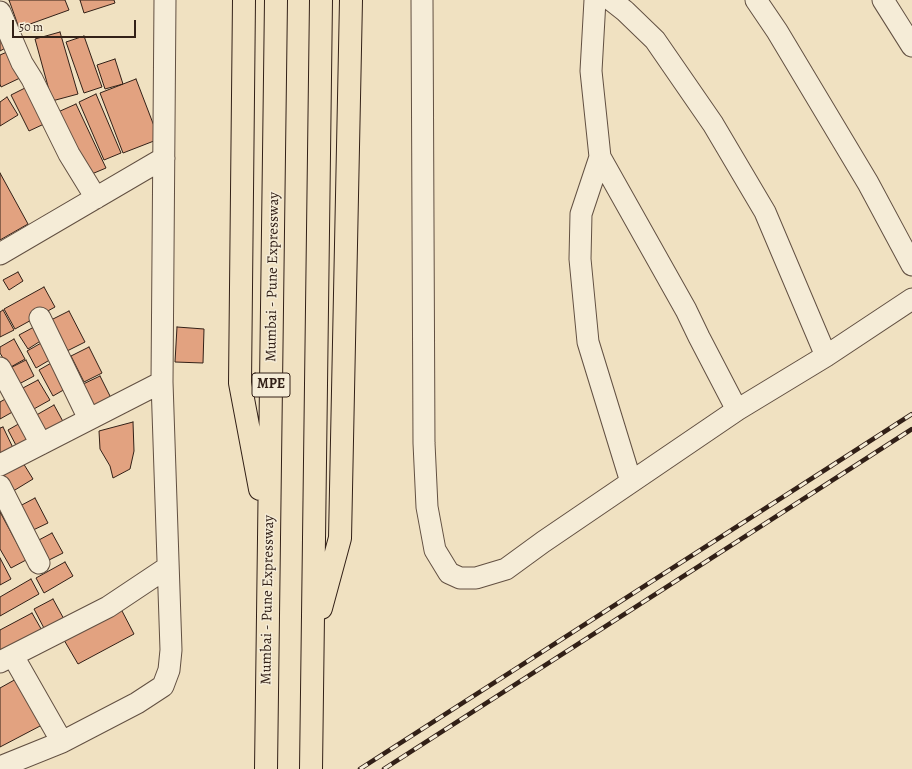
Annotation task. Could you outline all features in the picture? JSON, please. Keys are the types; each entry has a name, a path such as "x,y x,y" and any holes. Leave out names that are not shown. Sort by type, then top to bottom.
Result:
{"highway":[{"path":"244,0 240,383 269,536"},
{"name":"Mumbai - Pune Expressway","path":"266,769 276,0"},
{"path":"312,769 321,0"},
{"path":"313,641 340,538 351,0"}],"street":[{"path":"0,767 62,742 136,703 163,686 169,670 171,650 162,382 165,0"},
{"path":"422,0 424,443 428,507 435,550 449,573 460,578 476,578 506,569 543,542 737,410 826,356 912,299"},
{"path":"595,0 591,71 600,157 686,310 698,337 737,410"},
{"path":"611,0 655,40 713,124 765,212 826,356"},
{"path":"756,0 778,31 868,183 912,265"},
{"path":"883,0 912,46"},
{"path":"0,12 22,63 32,79 70,154 96,198"},
{"path":"600,157 581,214 580,259 588,342 631,482"},
{"path":"0,254 164,158"},
{"path":"40,318 89,419"},
{"path":"0,368 41,444"},
{"path":"0,465 162,382"},
{"path":"0,486 39,564"},
{"path":"62,742 6,659 108,607 168,567"}],"building":[{"path":"9,0 65,0 69,10 19,28"},
{"path":"80,0 114,0 115,3 84,13"},
{"path":"0,31 9,46 0,51"},
{"path":"60,32 78,94 52,101 35,39"},
{"path":"84,36 102,87 84,93 66,42"},
{"path":"7,52 20,78 1,87 0,55"},
{"path":"115,59 123,84 105,89 97,65"},
{"path":"136,79 159,139 123,153 100,93"},
{"path":"25,88 44,124 29,131 11,95"},
{"path":"96,94 121,153 104,160 79,102"},
{"path":"7,97 18,115 0,126 0,102"},
{"path":"76,104 106,168 87,176 58,112"},
{"path":"0,173 28,224 0,240"},
{"path":"18,272 23,281 9,290 3,280"},
{"path":"44,287 55,307 15,329 4,309"},
{"path":"3,310 14,330 0,337 0,312"},
{"path":"69,311 85,342 67,351 51,320"},
{"path":"34,327 42,340 28,349 19,335"},
{"path":"177,327 204,329 203,363 175,362"},
{"path":"14,339 25,359 9,368 0,353 0,347"},
{"path":"43,342 53,358 36,368 27,351"},
{"path":"89,347 102,373 84,382 71,356"},
{"path":"26,360 34,376 19,384 10,368"},
{"path":"53,362 67,388 53,396 39,370"},
{"path":"100,376 111,398 90,408 79,386"},
{"path":"38,380 50,400 32,410 21,389"},
{"path":"9,397 16,410 0,419 0,402"},
{"path":"54,405 66,427 45,439 33,417"},
{"path":"22,422 33,444 19,451 8,430"},
{"path":"133,422 134,451 130,469 113,478 110,466 100,449 99,431"},
{"path":"3,427 15,452 0,459 0,428"},
{"path":"20,458 33,479 10,493 0,476 0,470"},
{"path":"35,498 48,523 31,531 18,507"},
{"path":"0,512 26,560 11,568 0,549"},
{"path":"52,533 63,553 47,561 37,541"},
{"path":"0,558 11,579 0,585"},
{"path":"65,562 73,576 44,593 36,578"},
{"path":"31,579 39,594 0,616 0,597"},
{"path":"53,599 65,621 46,632 34,609"},
{"path":"121,609 134,634 78,664 64,640"},
{"path":"32,613 44,634 0,651 0,630"},
{"path":"18,678 42,725 0,747 0,688"}],"railway":[{"path":"360,769 912,414"},
{"path":"384,769 912,429"}]}
